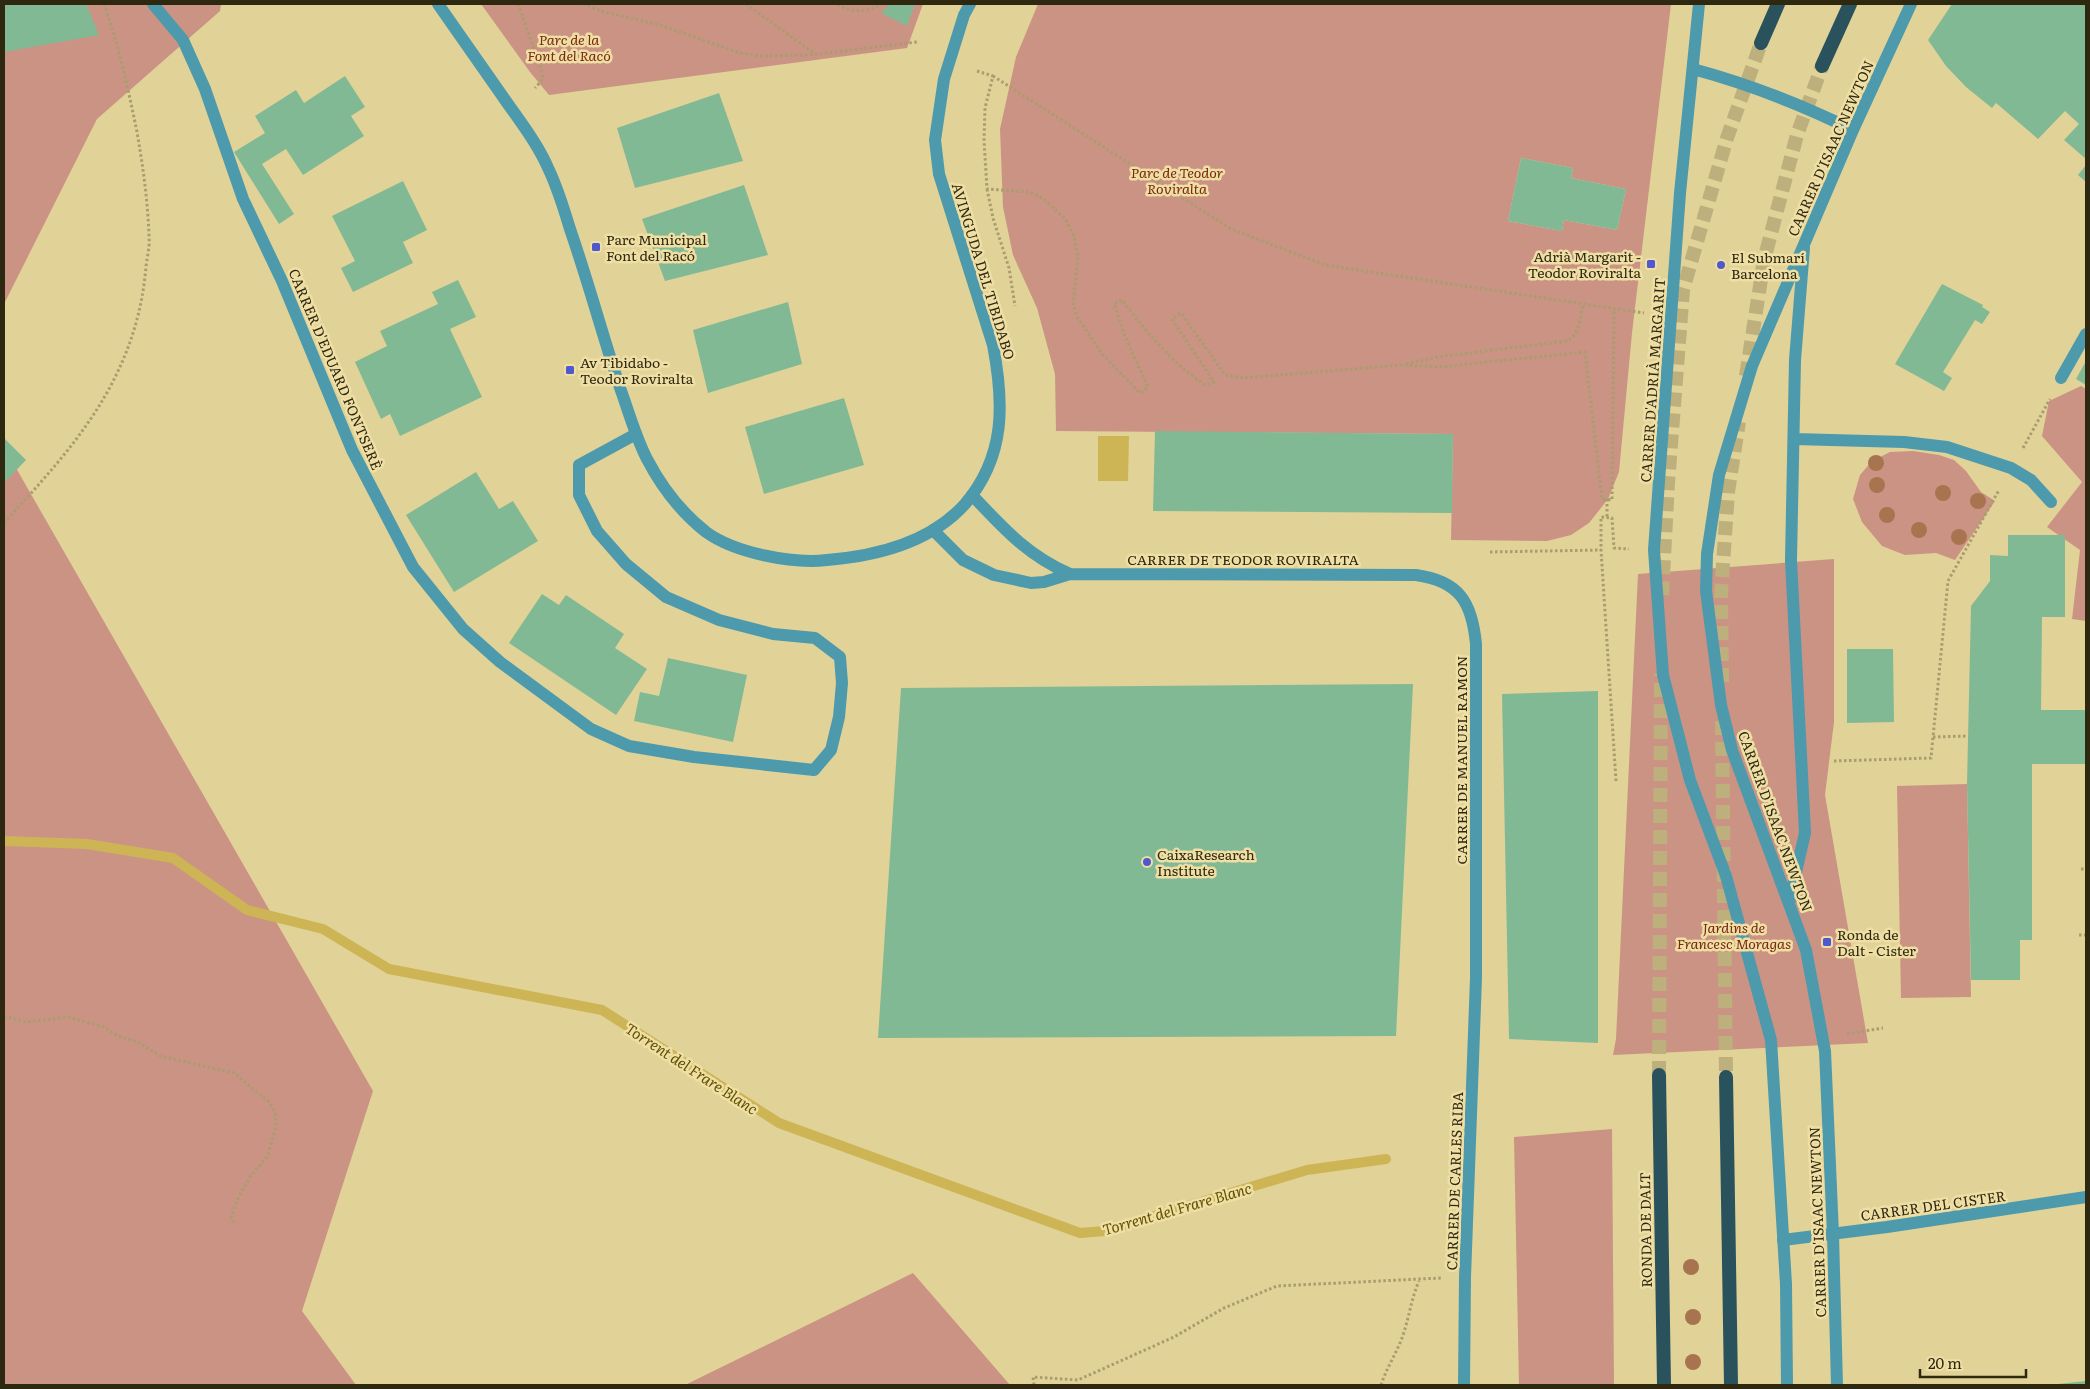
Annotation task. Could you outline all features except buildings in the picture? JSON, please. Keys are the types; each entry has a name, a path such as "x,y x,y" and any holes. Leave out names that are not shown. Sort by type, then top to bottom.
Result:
{"highway":[{"path":"1761,43 1778,4"},
{"path":"1822,66 1850,4"},
{"name":"RONDA DE DALT","path":"1659,1075 1664,1385"},
{"path":"1726,1077 1731,1385"}],"street":[{"name":"CARRER D'EDUARD FONTSERÈ","path":"153,4 183,40 205,89 243,198 282,280 352,450 413,567 463,629 500,662 591,729 629,746 694,757 814,770 831,750 839,717 842,683 840,657 815,638 773,634 719,620 666,597 626,564 597,531 579,495 578,465 636,434"},
{"name":"AVINGUDA DEL TIBIDABO","path":"438,4 526,128 550,173 579,254 607,348 636,434 646,458 660,482 675,501 708,533 736,546 769,557 809,562 855,558 888,550 915,540 933,530 948,519 972,495 987,471 995,450 1000,427 998,373 993,345 939,174 935,140 944,79 961,23 970,4"},
{"name":"CARRER D'ADRIÀ MARGARIT","path":"1700,4 1680,192 1654,550 1663,675 1690,780 1726,876 1771,1040 1783,1240"},
{"name":"CARRER D'ISAAC NEWTON","path":"1837,1385 1825,1051 1806,950 1732,750 1721,705 1706,591 1707,554 1719,475 1752,366 1853,130 1910,4"},
{"path":"1693,69 1757,88 1810,109 1853,130"},
{"path":"1789,903 1805,833 1791,560 1795,360 1804,243"},
{"path":"2061,378 2086,334"},
{"path":"1794,439 1904,442 1948,447 2011,468 2031,480 2051,502"},
{"name":"CARRER DE TEODOR ROVIRALTA","path":"972,495 1020,544 1048,564 1070,574"},
{"name":"CARRER DE TEODOR ROVIRALTA","path":"933,530 963,560 994,574 1031,583 1044,582 1070,574 1416,575"},
{"name":"CARRER DE MANUEL RAMON","path":"1416,575 1436,579 1454,589 1472,613 1475,628 1476,978"},
{"name":"CARRER DE CARLES RIBA","path":"1464,1385 1465,1277 1476,978"},
{"name":"CARRER DEL CISTER","path":"1783,1240 2086,1197"},
{"path":"1783,1240 1786,1284 1787,1385"}],"path":[{"path":"4,523 52,471 92,418 124,357 138,316 145,283 150,239 144,174 128,86 114,32 104,4"},
{"path":"518,4 541,68 543,79 535,88"},
{"path":"583,4 601,11 660,25 740,53 758,56 816,54 917,42"},
{"path":"746,4 816,54"},
{"path":"838,4 855,11 867,10 881,4"},
{"path":"977,71 993,76 1231,229 1324,265 1644,313"},
{"path":"993,76 985,108 984,140 987,188 993,218 1009,268 1015,306"},
{"path":"987,188 1030,192 1044,200 1066,220 1074,236 1078,257 1073,303 1077,317 1103,355 1140,393 1148,387 1124,334 1114,304 1122,300 1150,337 1169,357 1184,371 1205,385 1214,382 1172,319 1181,313 1225,375 1243,378 1402,365 1439,367 1585,352 1602,499 1612,500 1614,309"},
{"path":"1402,365 1438,357 1567,341 1571,339 1578,328 1583,304"},
{"path":"1607,499 1607,518"},
{"path":"1616,781 1601,550 1601,517 1612,518 1614,548 1630,549"},
{"path":"1490,552 1601,550"},
{"path":"1834,761 1931,758 1948,581"},
{"path":"1933,736 1968,736"},
{"path":"2081,869 2086,869"},
{"path":"2079,935 2086,934"},
{"path":"4,1016 26,1022 68,1017 104,1027 118,1036 144,1045 160,1056 234,1073 269,1102 275,1113 276,1127 268,1157 250,1177 237,1200 231,1218 236,1225"},
{"path":"1846,1034 1883,1028"},
{"path":"1034,1385 1034,1378 1078,1380 1174,1336 1224,1308 1277,1286 1443,1278"},
{"path":"1381,1385 1386,1368 1402,1338 1412,1298 1419,1280"}],"green space":[{"path":"4,4 221,4 220,11 97,119 4,304"},
{"name":"Parc de la Font del Racó","path":"481,4 923,4 907,48 549,95"},
{"name":"Parc de Teodor Roviralta","path":"1038,4 1671,4 1632,333 1619,472 1608,499 1589,523 1571,535 1547,541 1451,540 1453,434 1056,431 1055,374 1037,308 1013,255 1003,207 1000,129 1016,57","holes":["1521,158 1573,168 1571,178 1626,189 1617,230 1564,220 1562,231 1508,221"]},
{"path":"2081,386 2086,389 2086,621 2072,619 2080,550 2047,527 2082,482 2042,436 2049,401"},
{"path":"4,447 373,1091 302,1311 356,1385 4,1385"},
{"path":"1913,451 1939,455 1954,460 1966,471 1981,492 1995,501 1955,560 1936,553 1905,555 1882,546 1862,522 1853,499 1860,475 1872,461 1890,452"},
{"name":"Jardins de Francesc Moragas","path":"1834,559 1834,722 1825,795 1868,1043 1613,1055 1616,1039 1638,574"},
{"path":"1967,784 1971,997 1901,998 1897,786"},
{"path":"1612,1129 1614,1385 1519,1385 1514,1137"},
{"path":"913,1273 1010,1385 685,1385"}],"shaded area":[{"path":"1098,436 1129,436 1128,481 1098,481"}],"waterway":[{"name":"Torrent del Frare Blanc","path":"4,841 87,844 173,858 247,910 323,929 389,969 602,1010 779,1123 1080,1233 1105,1231 1307,1170 1386,1159"}],"tunnel":[{"path":"1662,595 1668,483 1683,290 1727,138 1761,43"},
{"path":"1746,376 1764,260 1797,135 1822,66"},
{"path":"1722,682 1721,594 1728,492 1739,422"},
{"path":"1659,1075 1661,674"},
{"path":"1722,721 1726,1077"}],"place":[{"name":"Parc Municipal Font del Racó","path":"596,247"},
{"name":"Adrià Margarit - Teodor Roviralta","path":"1651,264"},
{"name":"El Submarí Barcelona","path":"1721,265"},
{"name":"Av Tibidabo - Teodor Roviralta","path":"570,370"},
{"name":"CaixaResearch Institute","path":"1147,862"},
{"name":"Ronda de Dalt - Cister","path":"1827,942"}]}
